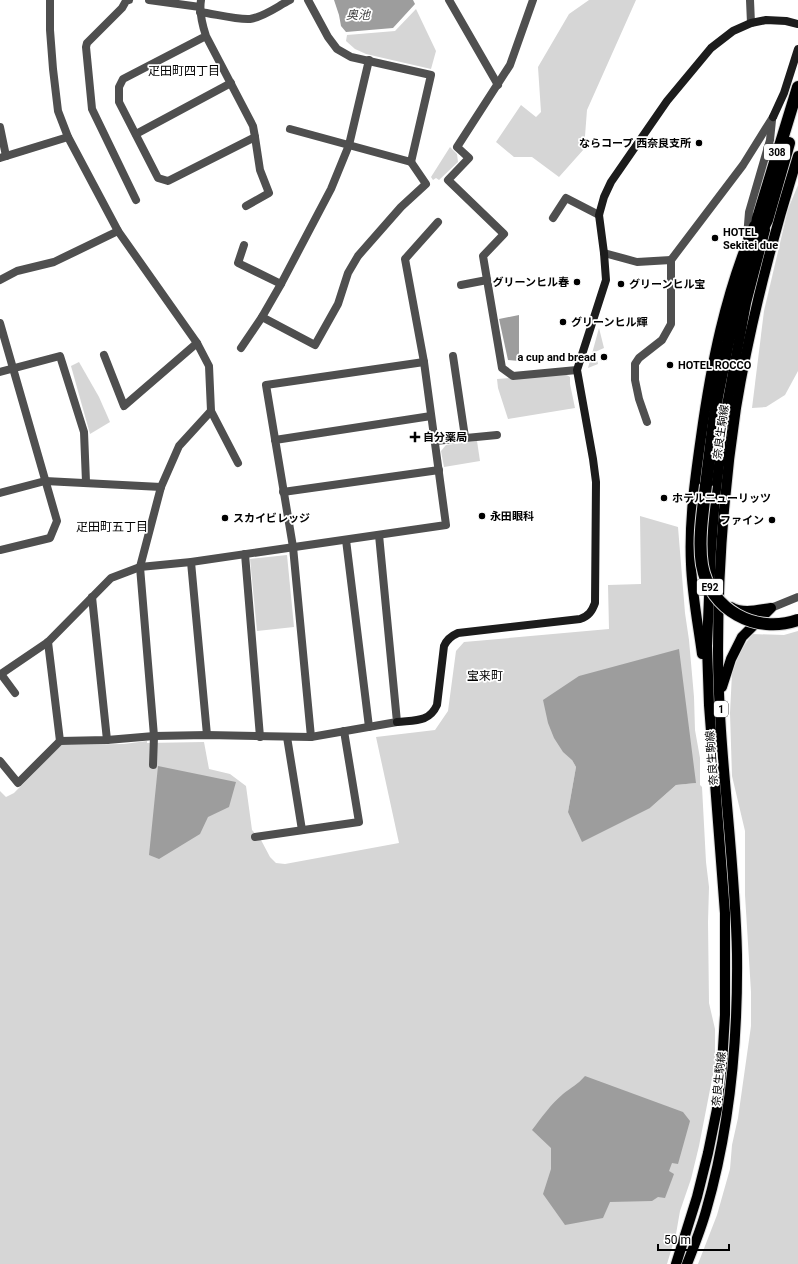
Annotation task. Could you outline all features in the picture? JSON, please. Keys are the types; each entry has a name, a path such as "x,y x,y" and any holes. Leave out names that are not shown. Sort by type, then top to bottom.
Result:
{"highway":[{"name":"308","path":"762,219 798,87"},
{"name":"308","path":"762,219 798,113"},
{"name":"E92","path":"762,219 750,245 726,348 716,405 706,485 701,551 702,565 706,578 722,604 745,620 760,624 774,625 790,623 798,620"}],"main road":[{"name":"奈良生駒線","path":"687,1264 706,1212 721,1147 734,1057 736,1008 736,933 718,653 720,580 727,476 739,392 749,339 764,274 782,207 798,156"},
{"name":"奈良生駒線","path":"676,1264 697,1197 708,1153 717,1109 722,1065 725,1015 725,913 709,705 707,646 711,549 726,409 743,317 762,245 762,219"},
{"name":"奈良生駒線","path":"709,705 693,589 691,531 698,458 708,384 720,326 750,245"},
{"path":"720,580 725,602 732,608 740,611 771,608"},
{"path":"720,694 730,659 742,637 771,608"}],"street":[{"path":"50,0 50,30 58,111 68,137 118,231 197,343 209,366 211,411 238,463"},
{"path":"129,0 126,1 122,8 87,43 86,47 92,109 136,200"},
{"path":"149,0 200,6 244,19 252,19 290,0"},
{"path":"308,0 328,37 337,49 351,57 431,75 411,162"},
{"path":"450,0 498,85"},
{"path":"533,0 510,65 457,147 469,158 448,180 504,234 483,256 502,368 513,376 577,370"},
{"path":"750,0 751,23"},
{"path":"200,6 202,25 206,36 253,126 260,170 269,194 246,206"},
{"path":"0,761 18,783 60,741 207,735 311,737 424,718 430,716 437,705 444,646 451,636 458,633 580,619 589,614 595,603 596,482 577,370 606,280 599,214 604,197 611,182 667,101 711,48 733,31 751,23 766,20 786,21 798,24"},
{"path":"206,36 123,80 119,87 119,102 158,178 168,181 254,137"},
{"path":"647,422 639,399 635,380 635,364 639,358 662,340 671,324 671,260 743,165 773,117 784,93 798,49"},
{"path":"241,348 262,317 281,284 331,189 349,144 369,60"},
{"path":"136,134 231,83"},
{"path":"750,245 749,212 770,140 773,117"},
{"path":"0,127 3,157 68,137"},
{"path":"262,317 315,345 338,304 348,273 358,256 401,207 426,184 411,162 290,129"},
{"path":"553,218 566,198 599,214"},
{"path":"16,693 1,674 48,642 111,578 140,567 191,562 446,525 424,362 405,259 438,222"},
{"path":"0,280 16,271 54,262 118,231"},
{"path":"244,245 238,263 281,284"},
{"path":"604,253 637,262 671,260"},
{"path":"461,285 487,280"},
{"path":"0,322 57,521 50,538 0,550"},
{"path":"104,355 124,406 197,343"},
{"path":"0,372 60,356 84,432 86,482"},
{"path":"453,356 465,437"},
{"path":"311,737 293,547 266,385 424,362"},
{"path":"153,765 154,736 140,567 161,487 179,446 211,411"},
{"path":"275,440 432,416"},
{"path":"435,441 496,435"},
{"path":"284,492 439,470"},
{"path":"0,492 45,481 161,487"},
{"path":"379,535 397,722"},
{"path":"346,540 369,727"},
{"path":"245,554 260,737"},
{"path":"191,562 207,735"},
{"path":"92,597 107,740"},
{"path":"771,608 798,597"},
{"path":"48,642 60,741"},
{"path":"255,837 359,822 344,731"},
{"path":"287,737 302,830"}],"shaded area":[{"path":"589,0 636,0 587,110 584,149 559,177 532,157 514,157 496,142 521,105 536,117 541,112 538,67 569,14"},
{"path":"416,9 436,51 431,69 366,54 355,49 346,41 347,35 395,31"},
{"path":"450,147 457,154 458,162 439,180 436,178 433,180 431,177"},
{"path":"798,185 798,371 785,395 766,407 752,408 764,311 788,209"},
{"path":"599,328 604,348 595,352 598,364 588,368"},
{"path":"79,362 99,397 110,422 90,434 71,366"},
{"path":"565,374 570,377 575,408 508,419 498,388 497,379"},
{"path":"477,441 480,461 444,467 441,451 446,445"},
{"path":"640,516 678,527 694,697 695,730 700,758 700,785 702,787 706,862 709,887 709,1003 715,1029 715,1064 699,1146 691,1179 680,1211 676,1234 667,1264 0,1264 0,791 6,797 14,793 61,745 124,744 147,741 147,743 204,742 209,769 230,774 246,786 252,830 261,840 270,857 276,863 285,864 399,843 376,737 435,730 448,711 456,651 464,642 609,629 608,585 641,584","holes":["572,760 696,783 676,785 650,808 568,812 576,767"]},
{"path":"287,555 294,627 257,631 250,559"},
{"path":"798,631 798,1264 698,1264 717,1215 730,1169 732,1145 738,1118 751,1026 751,992 745,895 745,831 732,776 730,713 732,673 740,652 752,634 784,635"}],"water":[{"name":"奥池","path":"334,0 413,0 415,4 393,28 346,32 341,26"},
{"path":"519,315 519,361 508,360 499,319"},
{"path":"679,649 696,783 676,785 650,808 582,842 568,812 576,767 572,760 563,752 554,738 548,723 543,700 579,676"},
{"path":"158,766 236,782 229,807 208,817 200,834 159,859 149,855"},
{"path":"585,1076 683,1112 690,1121 678,1164 672,1163 669,1171 674,1174 665,1198 658,1197 652,1201 610,1202 603,1218 565,1225 543,1194 551,1169 551,1148 532,1130 554,1102"}],"place":[{"name":"ならコープ 西奈良支所","path":"699,143"},
{"name":"HOTEL Sekitei due","path":"715,238"},
{"name":"グリーンヒル春","path":"577,282"},
{"name":"グリーンヒル宝","path":"621,284"},
{"name":"グリーンヒル輝","path":"563,322"},
{"name":"a cup and bread","path":"604,357"},
{"name":"HOTEL ROCCO","path":"670,365"},
{"name":"自分薬局","path":"415,437"},
{"name":"ホテルニューリッツ","path":"664,498"},
{"name":"永田眼科","path":"482,516"},
{"name":"スカイビレッジ","path":"225,518"},
{"name":"ファイン","path":"772,520"}],"district":[{"name":"疋田町四丁目","path":"184,71"},
{"name":"疋田町五丁目","path":"112,527"},
{"name":"宝来町","path":"485,676"}]}
